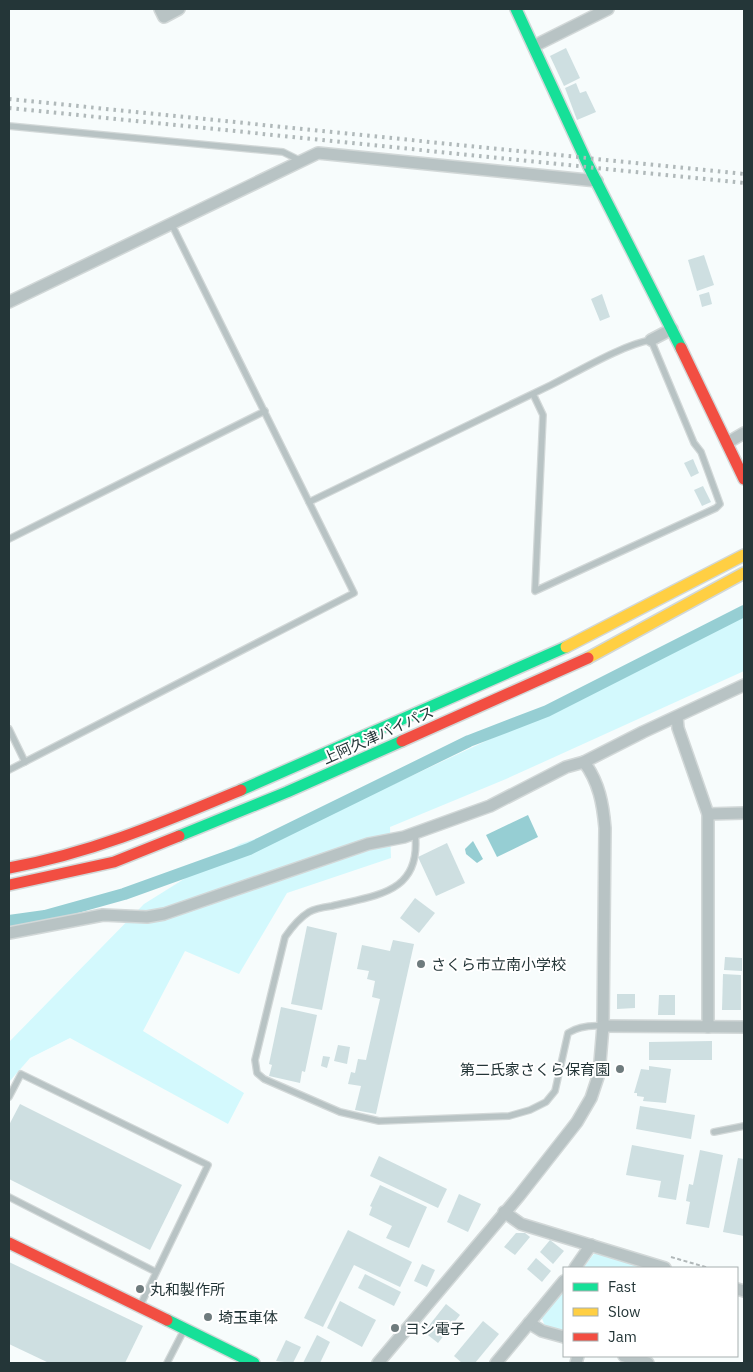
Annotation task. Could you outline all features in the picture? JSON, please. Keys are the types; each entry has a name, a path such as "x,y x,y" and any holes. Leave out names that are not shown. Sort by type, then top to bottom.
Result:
{"main road":[{"path":"516,9 597,181 672,329 744,479"},
{"name":"上阿久津バイパス","path":"9,868 42,862 112,842 282,774 570,645 744,555"},
{"name":"上阿久津バイパス","path":"9,885 114,862 287,792 576,665 744,573"},
{"path":"9,1243 254,1363"}],"street":[{"path":"160,9 164,17 180,9"},
{"path":"534,46 608,9"},
{"path":"9,302 318,153 597,181"},
{"path":"651,340 672,329"},
{"path":"727,443 744,433"},
{"path":"9,933 103,916 147,917 164,914 368,844 415,833 490,806 566,767 584,762 744,685"},
{"path":"678,717 678,728 708,814 708,1027"},
{"path":"378,1363 577,1122 592,1098 599,1074 603,1026 605,828 603,800 591,771 584,762"},
{"path":"708,814 744,813"},
{"path":"603,1026 744,1027"},
{"path":"504,1212 521,1224 662,1267"},
{"path":"576,1267 591,1245"},
{"path":"496,1363 563,1282"},
{"path":"530,1323 542,1331 563,1337"},
{"path":"627,1357 648,1363"}],"lane":[{"path":"9,126 283,152 301,161"},
{"path":"9,770 354,593 171,223"},
{"path":"309,502 640,342 651,340 694,443 704,459 720,504 716,508 535,591 543,415 533,394"},
{"path":"9,539 265,411"},
{"path":"9,729 25,762"},
{"path":"415,833 417,852 411,872 394,888 376,896 311,911 296,922 286,937 255,1060 257,1073 264,1079 359,1117 379,1120 509,1116 530,1110 546,1102 555,1091 568,1033 582,1027 603,1026"},
{"path":"9,1097 21,1074 208,1165 140,1306"},
{"path":"714,1132 744,1126"},
{"path":"9,1197 156,1272"},
{"path":"167,1363 185,1328"}],"shaded area":[{"path":"744,616 744,671 506,779 390,827 391,858 287,893 239,974 185,951 143,1031 244,1093 228,1124 70,1038 30,1058 9,1082 9,1042 144,904 240,844 330,814 642,668"},
{"path":"528,815 538,837 497,857 486,835"},
{"path":"473,841 483,859 477,863 466,854 465,849"},
{"path":"594,1254 601,1254 641,1267 584,1267"},
{"path":"563,1291 563,1332 545,1326 541,1316"}],"building":[{"path":"566,48 580,78 564,86 550,56"},
{"path":"576,83 580,93 586,91 596,112 577,120 565,88"},
{"path":"704,255 714,285 697,291 688,260"},
{"path":"709,292 712,304 702,307 699,295"},
{"path":"602,294 610,317 600,321 591,299"},
{"path":"693,459 699,473 691,477 684,463"},
{"path":"703,486 711,502 702,506 694,490"},
{"path":"447,843 465,883 436,896 418,857"},
{"path":"415,898 435,913 419,933 400,918"},
{"path":"307,926 337,933 322,1010 291,1004"},
{"path":"393,940 414,944 376,1114 355,1110 361,1086 348,1084 351,1072 355,1073 358,1059 366,1060 380,999 372,997 375,981 367,979 369,971 357,969 362,945 390,951"},
{"path":"725,957 742,958 742,971 724,970"},
{"path":"723,974 741,975 741,1010 722,1010"},
{"path":"617,994 635,994 635,1008 617,1009"},
{"path":"659,995 675,995 675,1015 658,1015"},
{"path":"281,1007 317,1015 305,1072 302,1071 300,1083 269,1076 272,1065 269,1064"},
{"path":"712,1041 712,1060 649,1060 649,1042"},
{"path":"338,1045 350,1047 347,1064 334,1061"},
{"path":"323,1056 330,1057 327,1068 321,1066"},
{"path":"649,1066 671,1069 666,1103 643,1101 644,1097 637,1096 637,1093 634,1093 641,1069 649,1070"},
{"path":"20,1104 182,1185 150,1250 9,1179 9,1125"},
{"path":"640,1106 695,1115 691,1139 636,1129"},
{"path":"632,1145 684,1155 676,1200 658,1197 661,1181 626,1175"},
{"path":"700,1150 723,1155 709,1228 686,1224 690,1202 686,1201 689,1184 693,1185"},
{"path":"379,1156 447,1189 438,1208 370,1176"},
{"path":"738,1158 744,1159 744,1236 723,1232"},
{"path":"380,1185 427,1207 409,1248 386,1238 392,1226 369,1215 372,1207 370,1206"},
{"path":"459,1194 481,1204 468,1232 447,1222"},
{"path":"348,1230 412,1262 400,1287 354,1265 323,1327 304,1318"},
{"path":"516,1233 525,1233 530,1237 515,1255 504,1247"},
{"path":"550,1240 564,1251 553,1264 540,1252"},
{"path":"536,1258 551,1271 542,1282 527,1269"},
{"path":"9,1262 143,1326 125,1363 49,1363 9,1344"},
{"path":"422,1264 435,1270 427,1287 414,1281"},
{"path":"365,1274 401,1292 394,1306 358,1288"},
{"path":"340,1301 376,1320 362,1347 327,1328"},
{"path":"446,1304 460,1315 438,1343 424,1332"},
{"path":"483,1321 499,1334 475,1363 462,1363 454,1356"},
{"path":"317,1335 330,1342 320,1363 303,1363"},
{"path":"286,1340 301,1347 293,1363 276,1361"}],"waterway":[{"path":"9,921 45,916 124,894 249,849 469,741 547,711 744,611"}],"railway":[{"path":"9,99 744,174"},
{"path":"9,108 744,183"}],"traffic: fast":[{"path":"516,9 589,167 681,348"},
{"path":"241,790 566,647"},
{"path":"179,836 287,792 402,741"},
{"path":"167,1320 254,1363"}],"traffic: slow":[{"path":"566,647 744,555"},
{"path":"588,658 744,573"}],"traffic: jam":[{"path":"681,348 744,479"},
{"path":"402,741 588,658"},
{"path":"9,868 40,862 99,845 156,825 241,790"},
{"path":"9,885 114,862 179,836"},
{"path":"9,1243 167,1320"}],"place":[{"name":"さくら市立南小学校","path":"421,964"},
{"name":"第二氏家さくら保育園","path":"620,1069"},
{"name":"丸和製作所","path":"140,1289"},
{"name":"埼玉車体","path":"208,1317"},
{"name":"ヨシ電子","path":"395,1328"}]}
